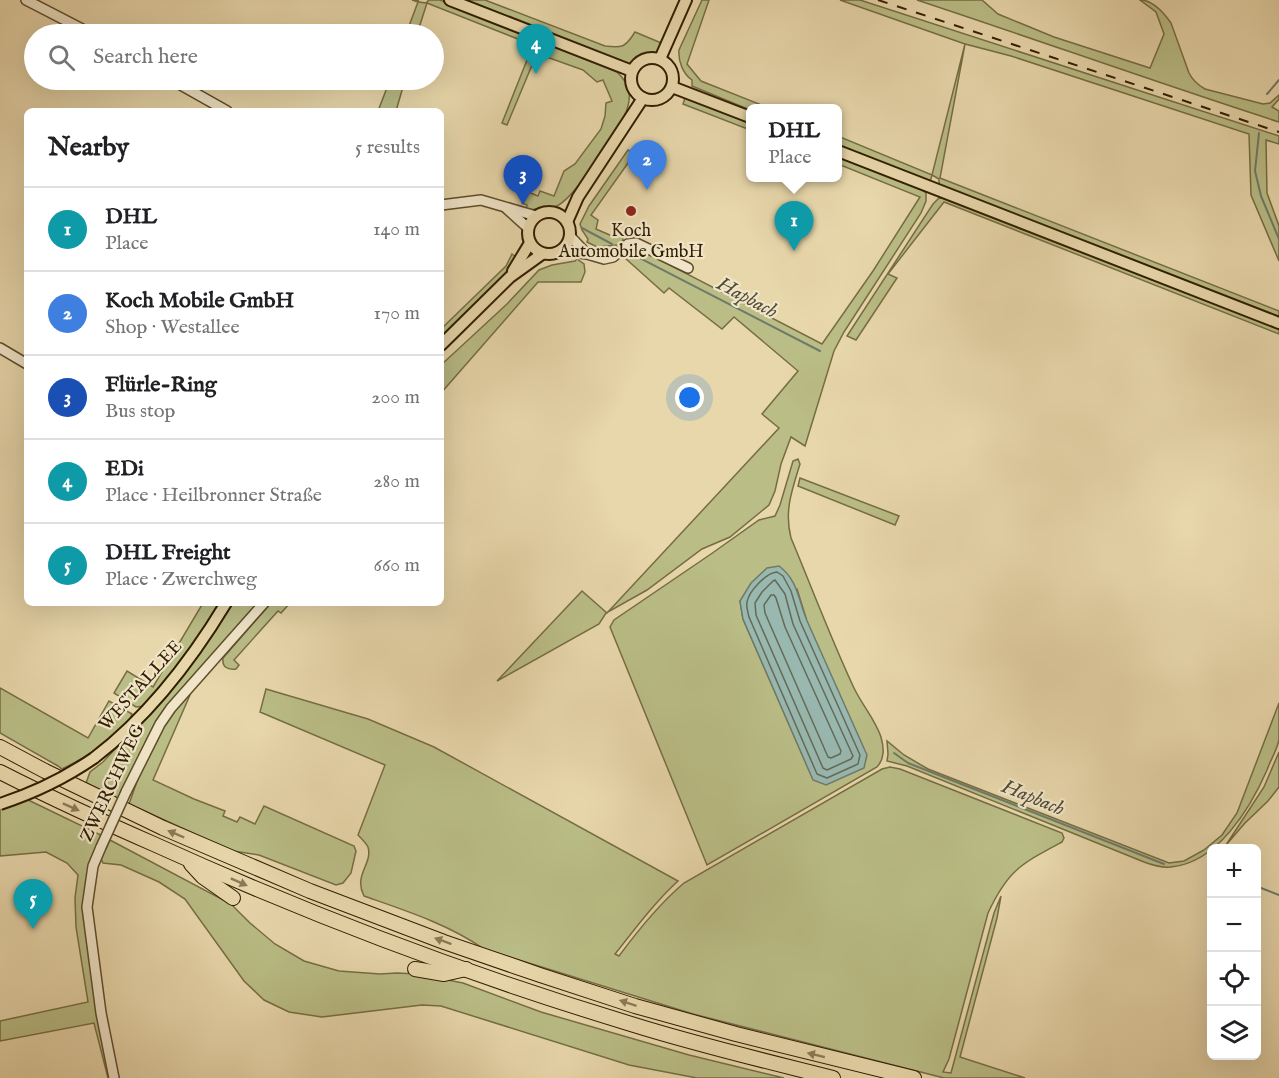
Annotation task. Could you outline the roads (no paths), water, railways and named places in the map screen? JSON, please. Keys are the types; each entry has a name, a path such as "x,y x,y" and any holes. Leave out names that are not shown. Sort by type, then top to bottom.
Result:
{"highway":[{"path":"0,747 163,828 310,891 433,938 635,1006 747,1037 914,1078"},
{"path":"0,772 47,796 248,886 466,969 632,1024 720,1050 833,1078"},
{"path":"185,858 203,877 233,898"},
{"path":"415,969 444,974 466,969"}],"main road":[{"path":"450,0 632,71"},
{"path":"660,59 686,0"},
{"path":"644,59 660,59 672,70 674,78 672,87 660,99 642,98 632,87 632,71 644,59"},
{"path":"672,87 746,115"},
{"path":"567,222 578,196 642,98"},
{"path":"842,153 1279,322"},
{"path":"555,213 578,196"},
{"path":"545,212 555,213 567,222 570,228 567,246 556,254 542,254 530,243 528,228 536,216 545,212"},
{"path":"510,277 530,243"},
{"path":"444,342 510,277 542,254"},
{"name":"WESTALLEE","path":"0,804 49,786 116,742 171,683 224,606"}],"street":[{"path":"27,0 73,24"},
{"path":"189,90 221,108"},
{"path":"444,205 481,200 536,216"},
{"path":"506,208 528,228"},
{"path":"570,236 587,254"},
{"path":"562,250 604,259 613,257 628,244 636,243 688,268"},
{"path":"0,348 24,362"},
{"name":"ZWERCHWEG","path":"114,1078 101,1013 87,907 93,866 160,724 171,708 261,606"}],"water":[{"path":"779,566 791,578 808,623 867,755 864,768 826,785 813,780 743,619 740,601 751,583 767,568"}],"waterway":[{"path":"1267,94 1279,80"},
{"path":"1259,133 1255,171 1261,196 1279,239"},
{"name":"Hapbach","path":"582,228 612,244"},
{"name":"Hapbach","path":"630,253 820,351"},
{"name":"Hapbach","path":"894,753 908,763 1164,864"},
{"name":"Hapbach","path":"1261,888 1279,895"}],"railway":[{"path":"878,0 1279,132"}],"place":[{"name":"EDi","path":"536,74"},
{"name":"Koch Mobile GmbH","path":"647,190"},
{"name":"Flürle-Ring","path":"523,205"},
{"name":"Koch Automobile GmbH","path":"631,211"},
{"name":"DHL","path":"794,251"},
{"name":"DHL Freight","path":"33,929"}]}
